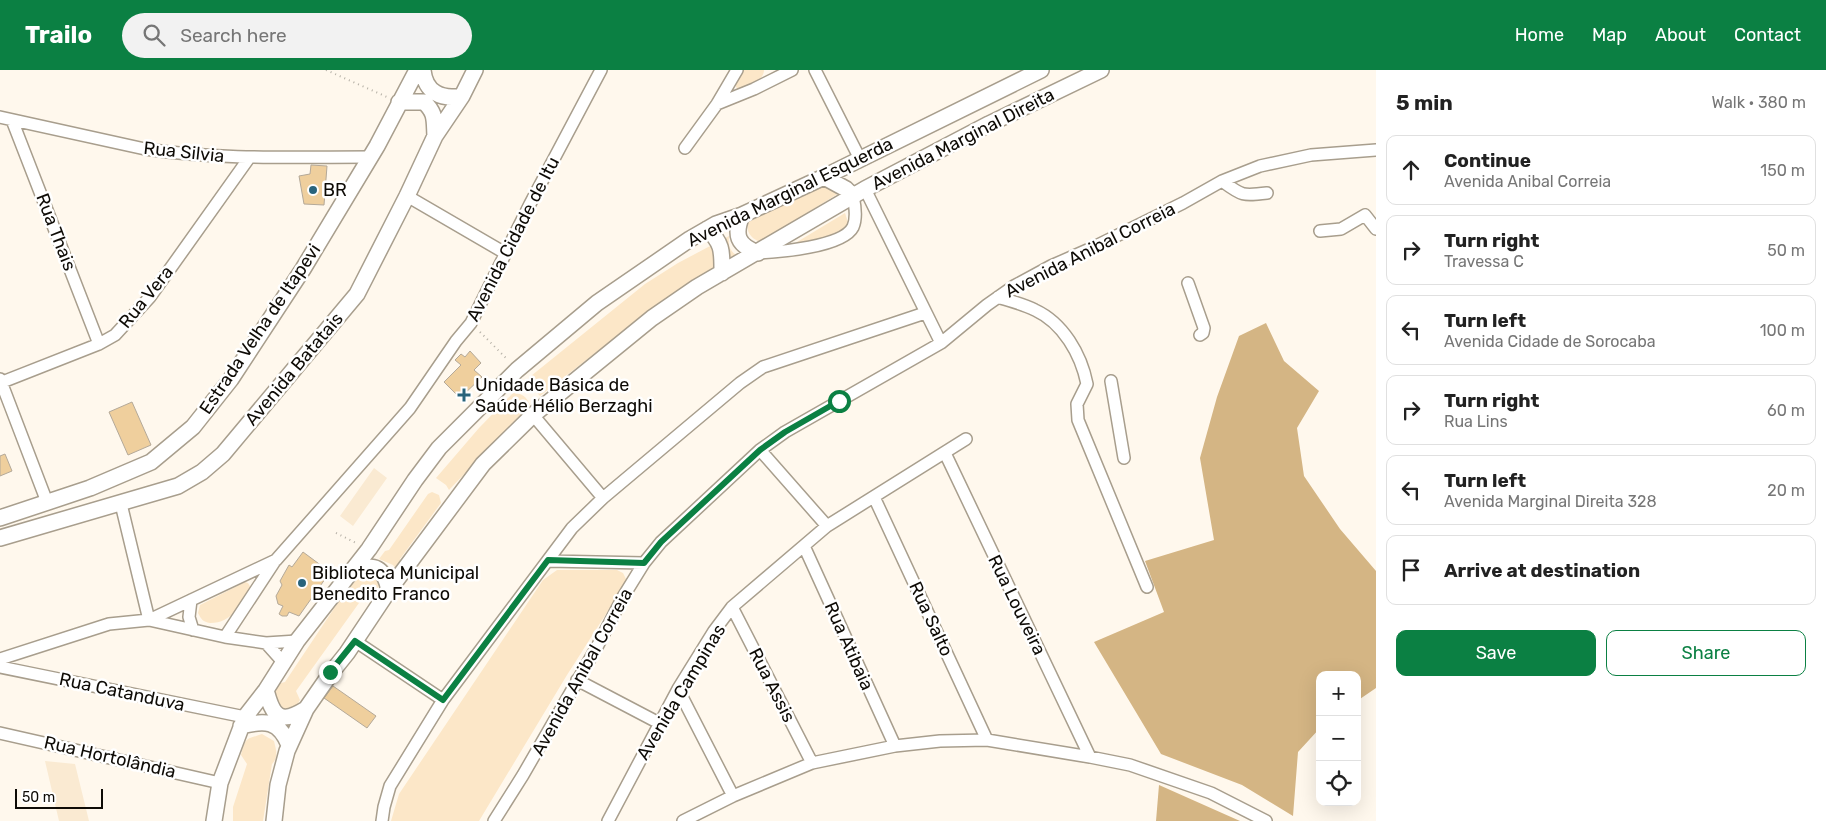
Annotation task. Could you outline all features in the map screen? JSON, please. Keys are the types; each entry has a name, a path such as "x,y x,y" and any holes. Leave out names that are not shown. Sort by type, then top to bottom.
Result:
{"main road":[{"name":"Estrada Velha de Itapevi","path":"0,518 90,488 151,462 193,427 231,379 303,269 371,157 417,70"},
{"path":"423,70 426,84 433,92 448,97 462,96"},
{"name":"Avenida Batatais","path":"0,538 178,486 202,472 223,454 357,294 408,196 435,136 462,96 475,70"},
{"name":"Avenida Marginal Esquerda","path":"214,821 220,783 243,721 266,690 297,641 369,549 439,448 517,370 597,304 707,229 824,177 1040,70"},
{"name":"Avenida Marginal Direita","path":"274,821 278,785 289,745 306,709 389,590 483,464 533,415 669,305 859,193 989,124 1101,70"},
{"path":"399,102 424,102 432,109 435,136"},
{"path":"824,177 859,193"},
{"path":"742,215 737,226 739,238 748,249 758,253"},
{"path":"707,229 717,238 720,244 722,273"},
{"path":"353,569 366,566 375,567 386,577 389,590"},
{"path":"266,690 270,708 275,714 286,717 296,715 306,709"},
{"path":"243,721 268,722 278,727 286,736 289,745"}],"street":[{"name":"Avenida Cidade de Itu","path":"225,637 276,560 410,408 456,341 471,323 505,253 601,70"},
{"path":"685,148 717,104 737,70"},
{"path":"717,104 754,89 790,70"},
{"path":"815,70 860,159"},
{"name":"Rua Silvia","path":"0,118 145,149 249,158 371,157"},
{"name":"Rua Thais","path":"12,120 99,344"},
{"name":"Avenida Anibal Correia","path":"494,821 524,775 623,597 644,563 661,542 760,450 801,423 941,343 998,296 1051,266 1183,204 1222,182 1260,166 1311,154 1376,150"},
{"name":"Rua Vera","path":"0,381 99,344 115,335 150,297 249,158"},
{"path":"1222,182 1238,194 1267,193"},
{"path":"859,193 941,343"},
{"name":"Avenida Marginal Direita","path":"758,253 815,245 847,233 854,224 859,193"},
{"path":"408,196 505,253"},
{"path":"1320,231 1341,229 1365,215 1376,229"},
{"path":"1188,283 1204,328 1203,333 1200,335"},
{"path":"998,296 1034,309 1045,316 1068,338 1088,384 1078,404 1078,420 1148,587"},
{"path":"382,821 390,786 443,700 572,528 602,498 740,383 763,368 925,313"},
{"path":"0,381 47,502"},
{"path":"1111,381 1124,458"},
{"path":"533,415 602,498"},
{"name":"Avenida Campinas","path":"608,821 678,689 714,631 732,607 827,526 966,439"},
{"path":"760,450 827,526"},
{"name":"Rua Louveira","path":"945,453 1090,756"},
{"name":"Rua Salto","path":"874,497 987,740"},
{"path":"121,504 150,620 225,637 266,643 297,641"},
{"name":"Rua Atibaia","path":"804,546 895,746"},
{"name":"Avenida Cidade de Itu","path":"0,659 109,624 150,620 276,560"},
{"path":"548,560 644,563"},
{"path":"191,600 189,617 193,630"},
{"name":"Rua Assis","path":"732,607 812,763"},
{"path":"355,641 443,700"},
{"path":"266,643 284,662"},
{"name":"Rua Catanduva","path":"0,667 243,721"},
{"path":"577,680 659,723"},
{"path":"678,689 733,796"},
{"name":"Rua Hortolândia","path":"0,733 220,783"},
{"path":"683,821 733,796 812,763 895,746 940,741 987,740 1090,756 1130,765 1211,793 1266,821"}],"path":[{"path":"326,70 399,102"},
{"path":"471,323 517,370"},
{"path":"336,533 369,549"}],"shaded area":[{"path":"742,70 764,70 762,77 738,90 735,85"},
{"path":"825,187 839,193 761,242 750,235 748,222 817,188"},
{"path":"845,213 848,222 845,230 822,239 792,245"},
{"path":"729,236 730,249 740,257 693,280 662,301 540,396 526,380 645,284 678,263"},
{"path":"1266,323 1284,361 1319,391 1297,428 1304,476 1340,529 1376,571 1376,688 1361,698 1361,671 1316,671 1316,732 1298,752 1293,816 1242,785 1161,754 1094,642 1164,612 1145,561 1214,540 1200,458 1217,397 1239,336"},
{"path":"513,393 524,396 530,405 449,490 446,485 436,478 479,428"},
{"path":"374,468 387,478 353,526 340,516"},
{"path":"432,492 439,495 441,503 400,559 402,564 398,571 393,565 379,559 385,551 389,550 428,494"},
{"path":"557,570 617,570 623,573 627,581 567,675 479,821 391,821 399,794 543,580"},
{"path":"366,575 376,579 378,582 378,590 373,599 370,603 364,596 296,691 300,700 297,705 290,709 281,708 272,692 277,684 285,682 347,589 361,576"},
{"path":"245,582 251,588 235,612 225,620 218,622 210,623 201,619 198,613 200,605"},
{"path":"262,734 274,741 276,753 276,759 272,764 263,821 233,821 233,807 247,764 241,755 243,749 247,740"},
{"path":"45,761 75,764 89,821 59,821"},
{"path":"1159,785 1240,821 1156,821"}],"building":[{"name":"BR","path":"311,165 327,166 324,205 304,204 299,176 310,174"},
{"path":"470,351 481,363 474,370 482,377 460,398 444,382 461,365 455,360 461,354 465,357"},
{"path":"132,402 151,445 128,455 109,412"},
{"path":"5,454 12,471 0,476 0,456"},
{"name":"Biblioteca Municipal Benedito Franco","path":"303,552 330,572 299,616 289,612 287,616 282,616 279,614 283,606 278,604 276,596 282,585 280,581 289,565 292,567"},
{"path":"333,686 376,716 367,728 324,698"}],"place":[{"name":"BR","path":"313,190"},
{"name":"Unidade Básica de Saúde Hélio Berzaghi","path":"464,395"},
{"name":"Biblioteca Municipal Benedito Franco","path":"302,583"}],"route":[{"path":"330,672 347,654 355,641 443,700 548,560 644,563 661,542 760,450 785,432 839,401"}]}
